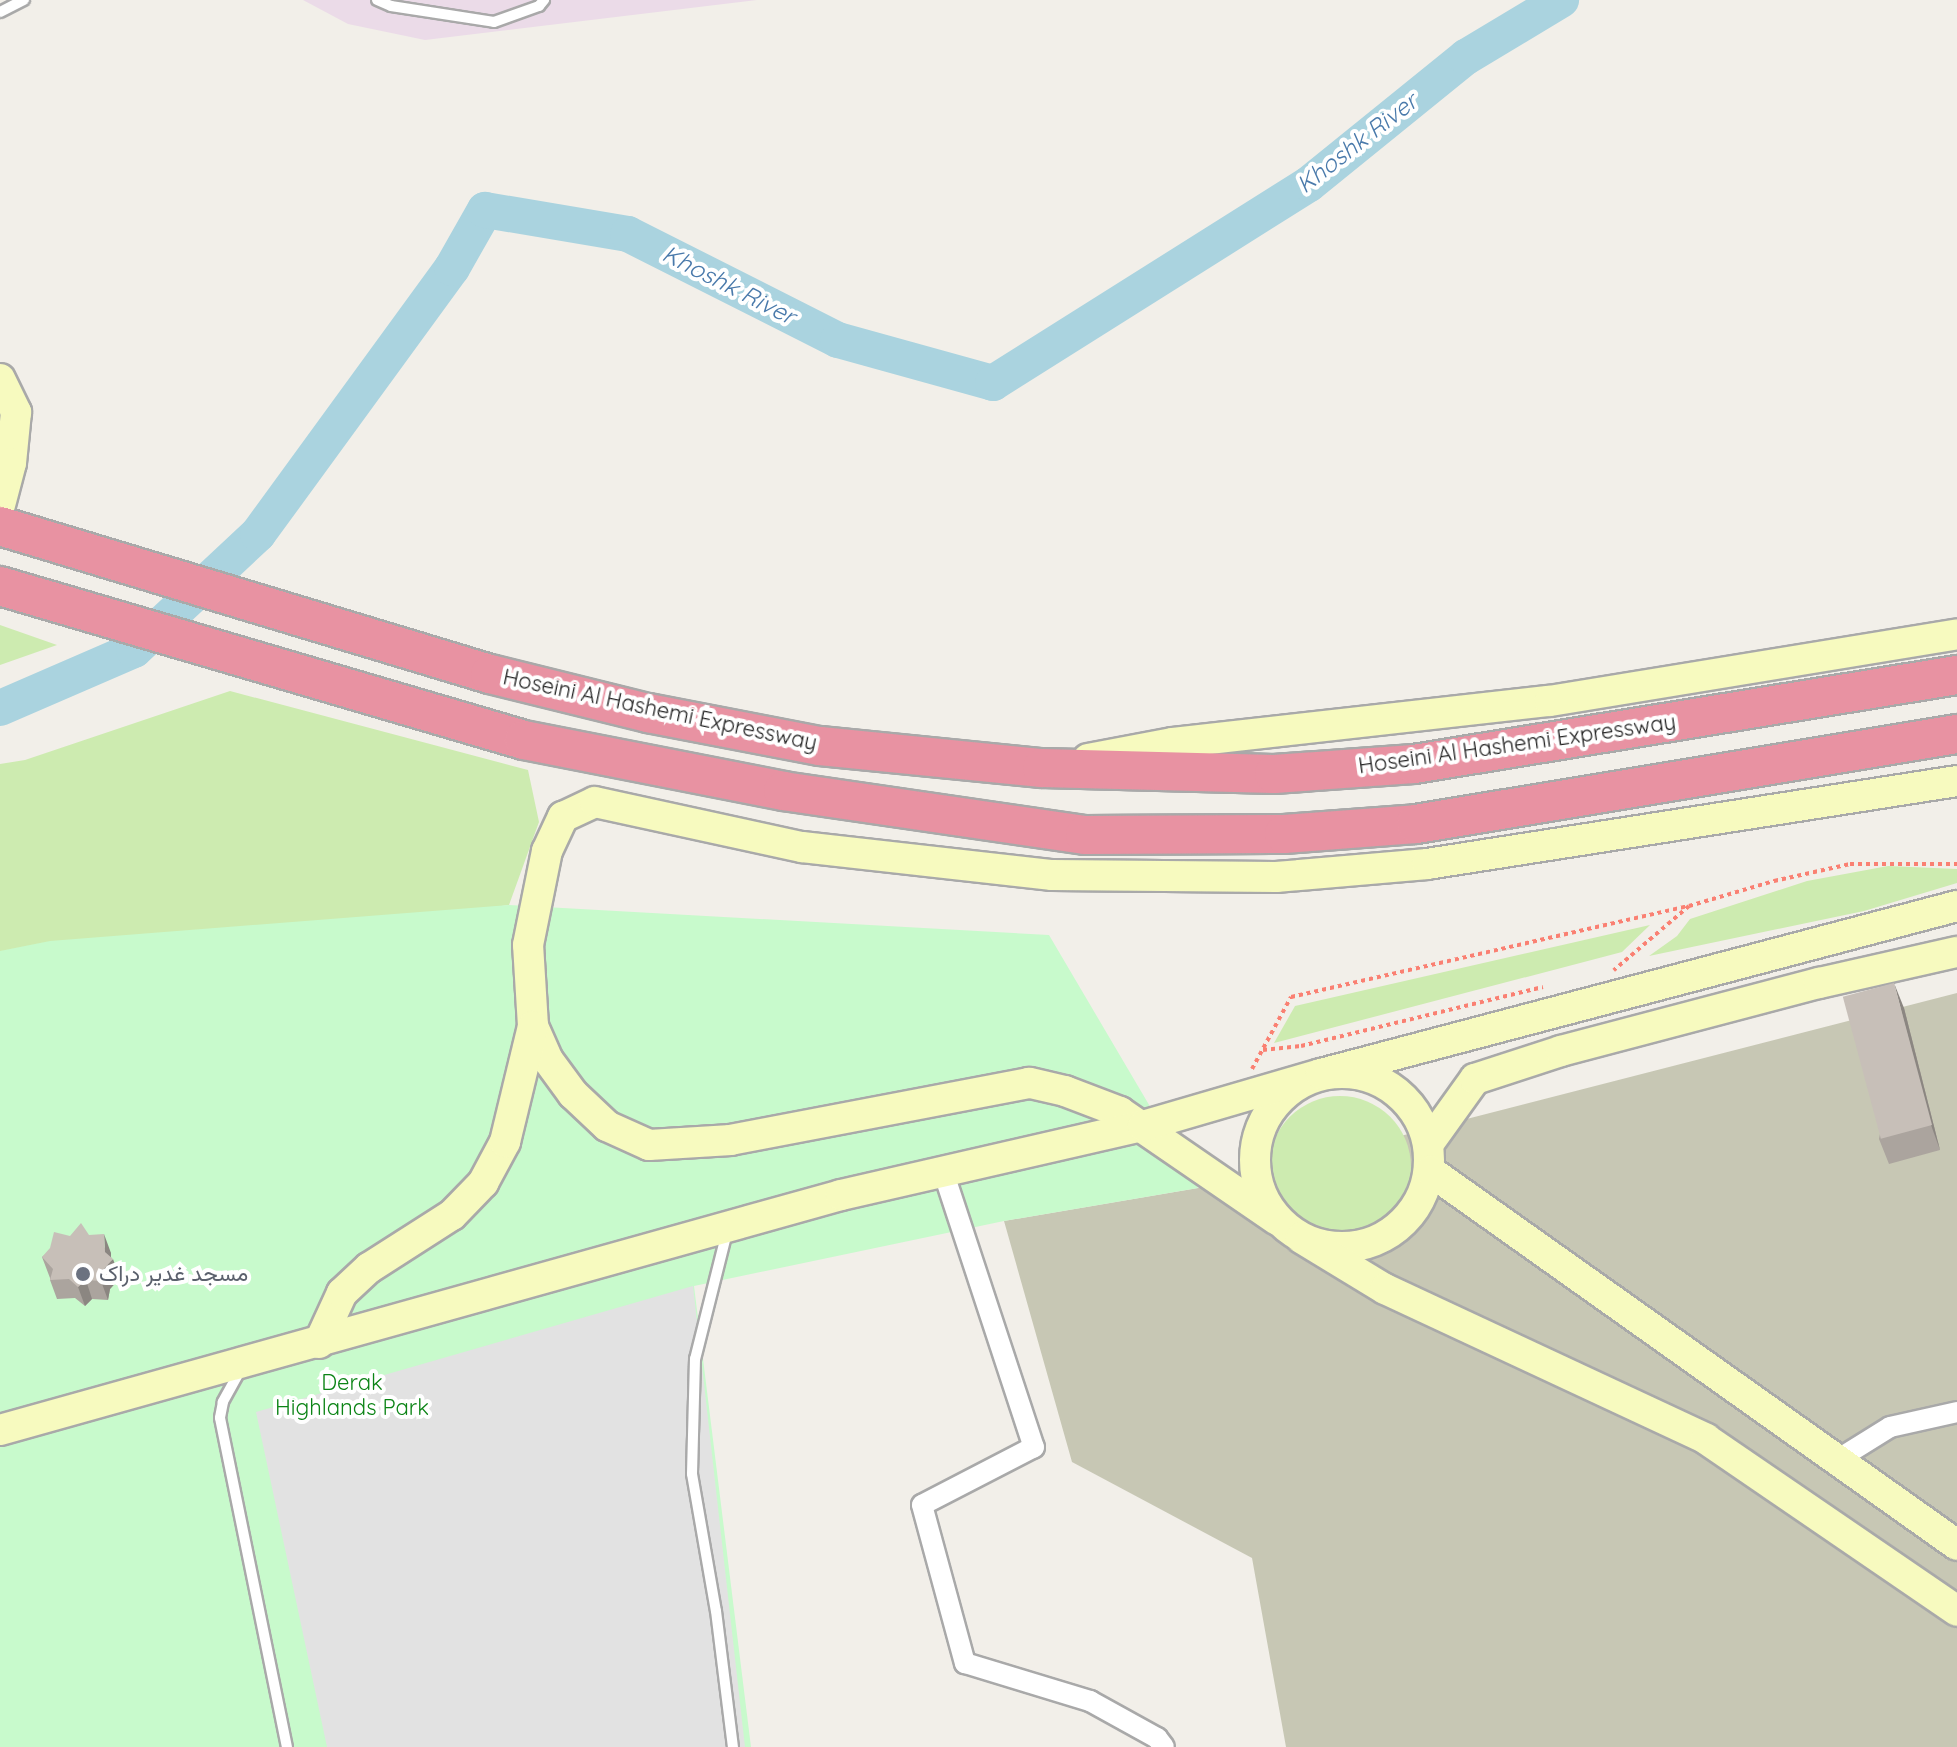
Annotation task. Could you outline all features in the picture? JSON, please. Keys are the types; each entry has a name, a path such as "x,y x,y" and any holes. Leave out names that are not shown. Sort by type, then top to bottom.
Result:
{"highway":[{"name":"Hoseini Al Hashemi Expressway","path":"0,526 490,674 648,713 820,746 1042,768 1274,774 1414,764 1957,675"},
{"path":"0,586 524,740 783,791 1085,835 1284,834 1416,824 1957,734"}],"street":[{"path":"0,379 16,412 11,463 0,505"},
{"path":"1042,768 1173,743 1550,701 1957,634"},
{"path":"319,1343 342,1293 369,1268 452,1215 483,1183 505,1142 533,1026 528,945 547,851 563,817 595,802 802,847 1052,875 1276,877 1427,864 1957,781"},
{"path":"1085,835 1276,877"},
{"path":"0,1430 729,1227 943,1171 1143,1126 1321,1074 1553,999 1957,906"},
{"path":"1301,1238 1330,1247 1357,1247 1384,1237 1406,1221 1422,1197 1429,1157 1475,1079 1561,1051 1819,983 1957,952"},
{"path":"1553,999 1561,1051"},
{"path":"533,1026 548,1060 573,1094 607,1126 649,1145 731,1140 1029,1083 1089,1099 1143,1126 1301,1238 1385,1289 1706,1439 1957,1611"},
{"path":"1277,1220 1261,1194 1254,1165 1258,1134 1269,1109 1294,1086 1321,1074 1351,1072 1378,1079 1402,1095 1419,1116 1429,1157 1837,1460 1957,1545"},
{"path":"943,1171 1034,1447 922,1505 965,1663 1090,1701 1157,1738 1164,1747"},
{"path":"1837,1460 1890,1427 1957,1412"}],"lane":[{"path":"0,12 24,0"},
{"path":"377,0 391,6 494,22 539,6 544,0"},
{"path":"729,1227 695,1359 692,1474 716,1611 733,1747"},
{"path":"246,1360 229,1388 220,1418 287,1747"}],"path":[{"path":"1236,1099 1291,997 1689,906 1774,881 1850,864 1957,864"},
{"path":"1599,974 1614,970 1689,906"},
{"path":"1263,1050 1301,1046 1553,999"}],"shaded area":[{"path":"303,0 757,0 425,40 348,24"},
{"path":"1957,993 1957,1747 1286,1747 1252,1558 1072,1462 1004,1221 1198,1188"},
{"path":"693,1286 745,1747 327,1747 256,1412"}],"green space":[{"path":"0,625 57,645 0,665"},
{"path":"230,691 528,770 539,822 509,905 251,940 0,1115 0,764 25,760"},
{"path":"1888,866 1957,869 1957,883 1864,911 1649,956 1677,936 1690,919 1807,881"},
{"name":"Derak Highlands Park","path":"509,905 1049,935 1198,1188 1004,1221 694,1286 751,1747 0,1747 0,951 50,941"},
{"path":"1650,925 1622,952 1274,1043 1295,1006"},
{"path":"1340,1096 1367,1101 1390,1117 1406,1140 1411,1167 1406,1194 1390,1217 1367,1233 1340,1238 1313,1233 1290,1217 1274,1194 1269,1167 1274,1140 1290,1117 1313,1101"}],"building":[{"path":"1894,983 1932,1125 1881,1139 1843,997"},
{"path":"81,1223 89,1235 104,1234 105,1252 113,1259 103,1270 101,1281 86,1280 78,1287 69,1279 50,1280 53,1269 42,1257 50,1248 54,1232 70,1236"}],"waterway":[{"name":"Khoshk River","path":"0,708 134,650 258,534 452,268 485,210 628,234 838,340 993,383 1309,184 1466,57 1561,0"}],"place":[{"name":"مسجد غدیر دراک","path":"83,1274"}]}
